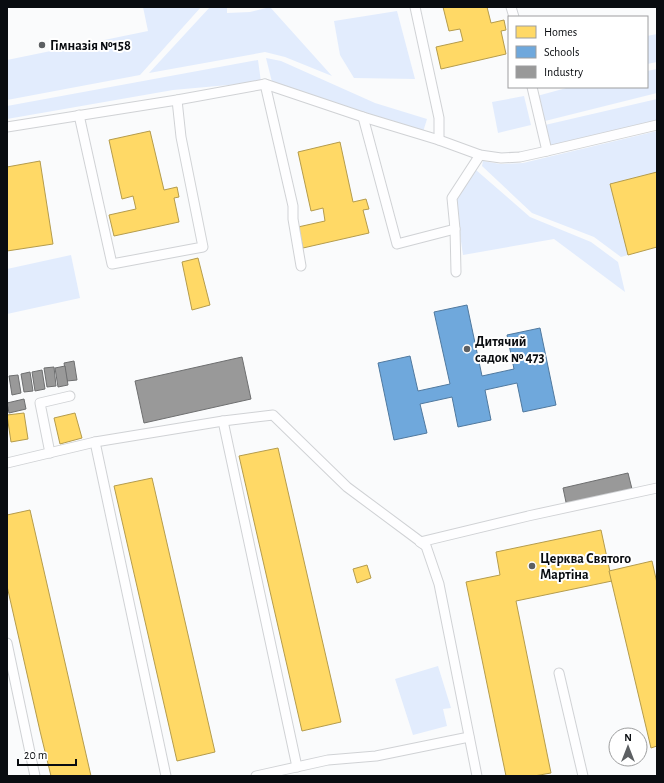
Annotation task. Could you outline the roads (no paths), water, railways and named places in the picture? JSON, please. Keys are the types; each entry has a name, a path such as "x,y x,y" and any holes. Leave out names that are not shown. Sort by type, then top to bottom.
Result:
{"lane":[{"path":"415,7 439,118 439,140"},
{"path":"266,84 293,206 293,219 300,266"},
{"path":"7,127 177,100 266,84 363,117 439,140 480,155 501,158 520,157 547,152 657,125"},
{"path":"532,88 547,152"},
{"path":"78,115 112,264 203,247 181,137 177,100"},
{"path":"363,117 397,244 455,229"},
{"path":"456,272 455,229 452,198 480,155"},
{"path":"50,453 40,403 70,396"},
{"path":"7,463 95,442 223,421 273,415 347,487 426,546 439,584 477,776"},
{"path":"223,421 297,767"},
{"path":"95,442 166,776"},
{"path":"420,542 528,516 657,489"},
{"path":"7,643 35,776"},
{"path":"560,673 583,776"},
{"path":"256,776 328,760 376,756 469,737"}],"place":[{"name":"Гімназія №158","path":"42,45"},
{"name":"Дитячий садок № 473","path":"467,349"},
{"name":"Церква Святого Мартіна","path":"532,566"}]}
